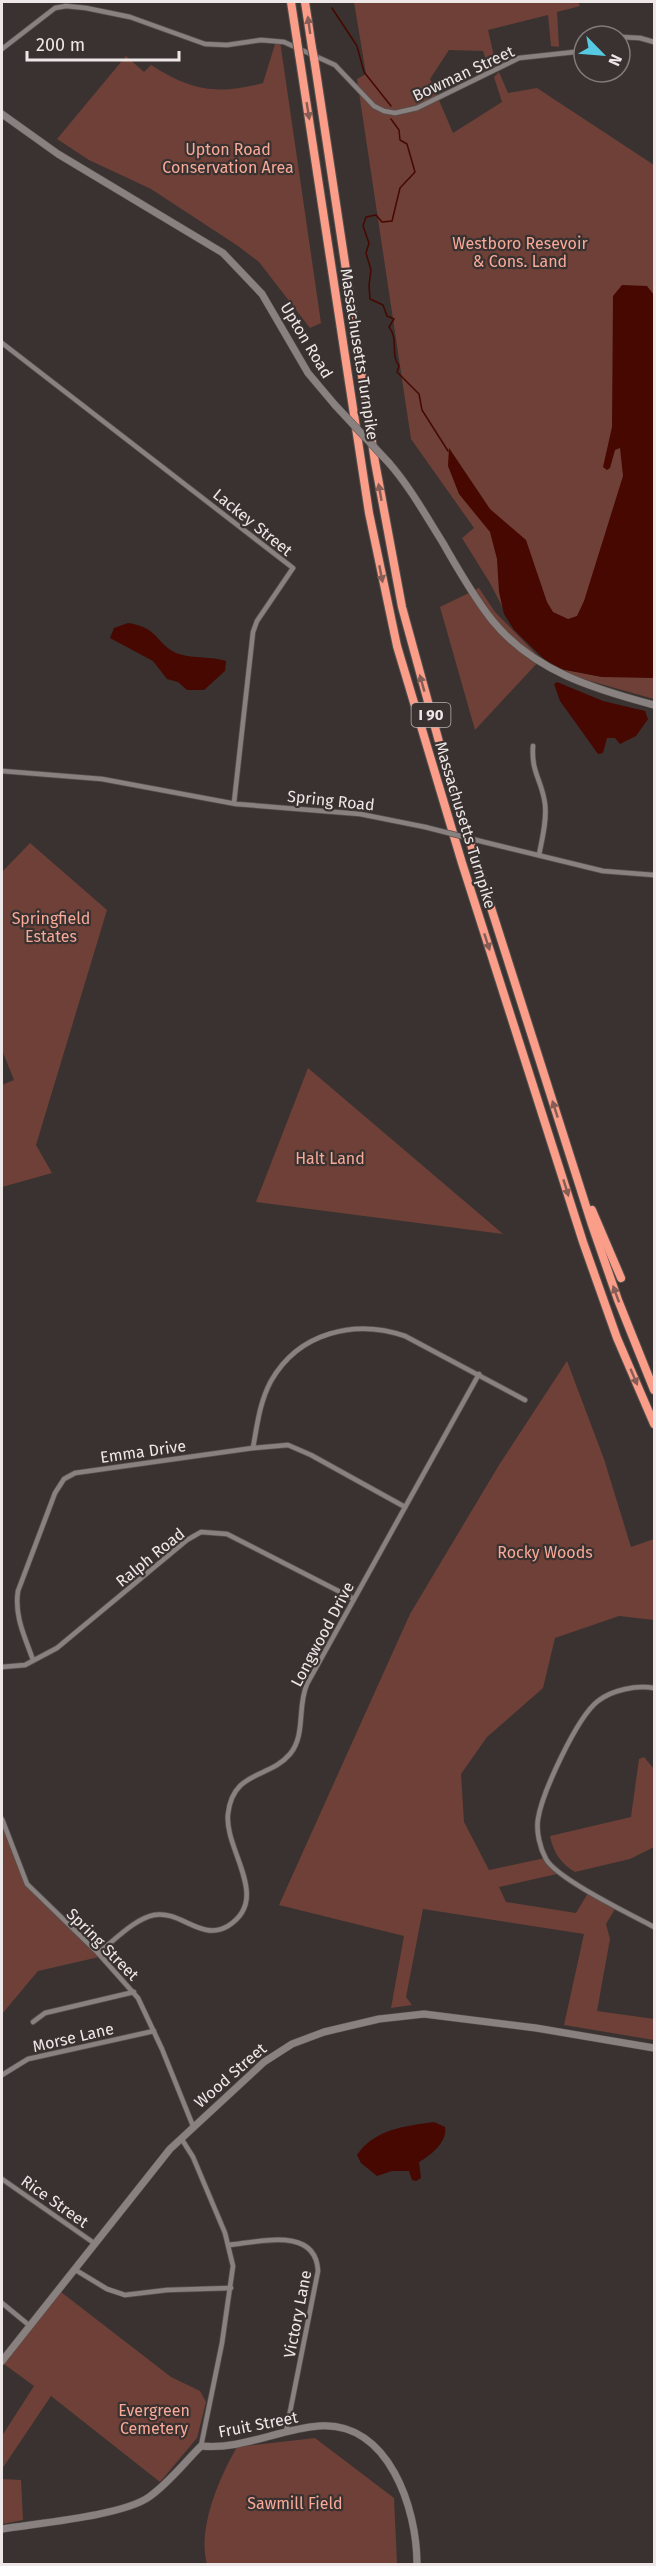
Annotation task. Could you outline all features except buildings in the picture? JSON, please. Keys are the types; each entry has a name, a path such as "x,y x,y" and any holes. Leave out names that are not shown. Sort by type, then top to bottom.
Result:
{"highway":[{"name":"Massachusetts Turnpike","path":"291,2 369,513 394,635 462,864 583,1242 617,1338 654,1424"},
{"name":"Massachusetts Turnpike","path":"305,2 375,462 402,607 444,759 574,1169 618,1300 654,1390"},
{"path":"574,1169 621,1278"}],"main road":[{"name":"Upton Road","path":"2,114 58,154 223,253 262,294 308,372 389,463 413,496 486,611 516,644 543,664 574,681 654,705"},
{"name":"Wood Street","path":"2,2361 94,2243 181,2138 282,2049 324,2032 390,2017 435,2015 654,2048"},
{"name":"Fruit Street","path":"2,2529 101,2513 141,2502 165,2484 201,2446 228,2445 286,2432 328,2426 353,2433 375,2448 393,2471 407,2499 415,2532 417,2565"}],"street":[{"name":"Bowman Street","path":"2,49 54,8 66,6 89,8 130,17 205,44 227,45 261,40 284,42 335,65 374,106 395,113 417,108 519,58 572,52"},
{"path":"632,38 654,42"},
{"name":"Lackey Street","path":"2,343 293,568 257,621 253,632 234,803"},
{"path":"533,746 532,764 545,803 539,855"},
{"name":"Spring Road","path":"2,771 102,779 234,803 360,814 425,827 603,871 654,875"},
{"path":"253,1448 258,1414 272,1380 285,1362 303,1347 333,1332 362,1327 384,1329 434,1349 525,1400"},
{"name":"Longwood Drive","path":"98,1953 142,1920 152,1916 167,1916 198,1929 213,1930 228,1926 244,1911 248,1893 229,1831 228,1816 231,1801 246,1780 283,1761 293,1750 299,1729 302,1695 479,1374"},
{"name":"Emma Drive","path":"33,1660 17,1613 18,1591 55,1493 64,1479 75,1473 288,1445 311,1455 405,1507"},
{"name":"Ralph Road","path":"2,1667 25,1665 57,1648 187,1540 201,1532 227,1534 354,1599"},
{"path":"654,1688 637,1688 613,1693 589,1709 574,1731 544,1802 538,1830 542,1848 551,1867 654,1927"},
{"name":"Spring Street","path":"2,1819 27,1884 98,1953 134,1992 154,2031 193,2126"},
{"path":"33,2022 45,2013 134,1992"},
{"name":"Morse Lane","path":"2,2075 28,2059 154,2031"},
{"path":"181,2138 193,2157 229,2245 233,2266 231,2288 201,2446"},
{"name":"Rice Street","path":"2,2179 94,2243"},
{"name":"Victory Lane","path":"229,2245 297,2241 317,2258 318,2271 286,2432"},
{"path":"74,2269 107,2289 125,2295 143,2295 167,2290 231,2288"},
{"path":"2,2303 30,2326"}],"green space":[{"name":"Westboro Resevoir & Cons. Land","path":"354,2 578,2 580,6 557,12 559,47 551,46 548,15 488,30 496,65 488,67 483,51 449,50 430,79 453,133 502,102 494,77 499,72 508,93 537,88 654,165 654,699 576,677 562,669 602,677 512,625 490,583 462,538 474,528 411,439 357,79 366,74"},
{"name":"Upton Road Conservation Area","path":"276,41 280,41 321,323 310,328 259,262 238,246 151,189 89,160 57,139 126,56 144,72 151,65 192,85 232,89 263,83"},
{"path":"479,588 495,612 541,659 475,730 440,607"},
{"name":"Springfield Estates","path":"30,843 107,910 36,1145 52,1173 2,1187 2,1085 14,1080 2,1050 2,872"},
{"name":"Halt Land","path":"308,1068 503,1234 256,1202"},
{"name":"Rocky Woods","path":"567,1361 604,1459 631,1547 654,1539 654,1620 619,1616 555,1638 543,1688 487,1737 461,1774 464,1822 489,1870 545,1858 557,1874 499,1887 506,1902 576,1913 588,1893 615,1909 606,1924 610,1939 597,2011 654,2019 654,2040 564,2025 584,1934 423,1909 406,1997 412,2005 391,2008 404,1936 279,1905 410,1614 499,1465"},
{"path":"644,1757 654,1769 654,1847 630,1859 575,1872 558,1857 550,1836 631,1817 639,1759"},
{"path":"2,1820 28,1888 99,1957 38,1971 2,2014"},
{"name":"Evergreen Cemetery","path":"61,2292 171,2377 200,2391 206,2402 197,2438 160,2482 51,2396 2,2469 2,2436 34,2386 4,2364"},
{"name":"Sawmill Field","path":"315,2438 394,2498 397,2564 207,2564 205,2535 207,2520 223,2473 237,2447"},
{"path":"2,2479 21,2480 23,2520 2,2524"}],"shaded area":[{"path":"622,285 647,286 654,295 654,678 602,677 560,669 544,659 514,630 504,614 499,592 497,559 490,532 459,494 448,466 449,448 490,509 526,540 547,602 553,612 568,619 577,616 584,601 623,476 620,448 615,450 610,468 607,470 603,467 612,427 613,296"},
{"path":"128,623 147,629 172,651 179,654 226,661 225,671 204,690 187,690 178,682 167,679 153,661 110,638 114,628"},
{"path":"557,682 603,701 645,711 648,719 636,736 620,744 615,738 607,738 603,753 598,754 560,701 554,684"},
{"path":"434,2122 445,2127 444,2138 433,2152 419,2162 421,2178 416,2181 412,2180 409,2171 392,2171 377,2176 361,2163 357,2155 372,2139 381,2134 402,2127"}],"waterway":[{"path":"332,8 357,46 364,72 391,106"},
{"path":"391,119 399,130 400,140 407,144 415,172 400,188 392,221 382,222 376,215 366,217 363,226 369,243 366,253 371,270 370,299 383,305 387,316 394,319 389,327 394,336 395,357 399,366 397,372 419,394 422,410 448,451"}]}
